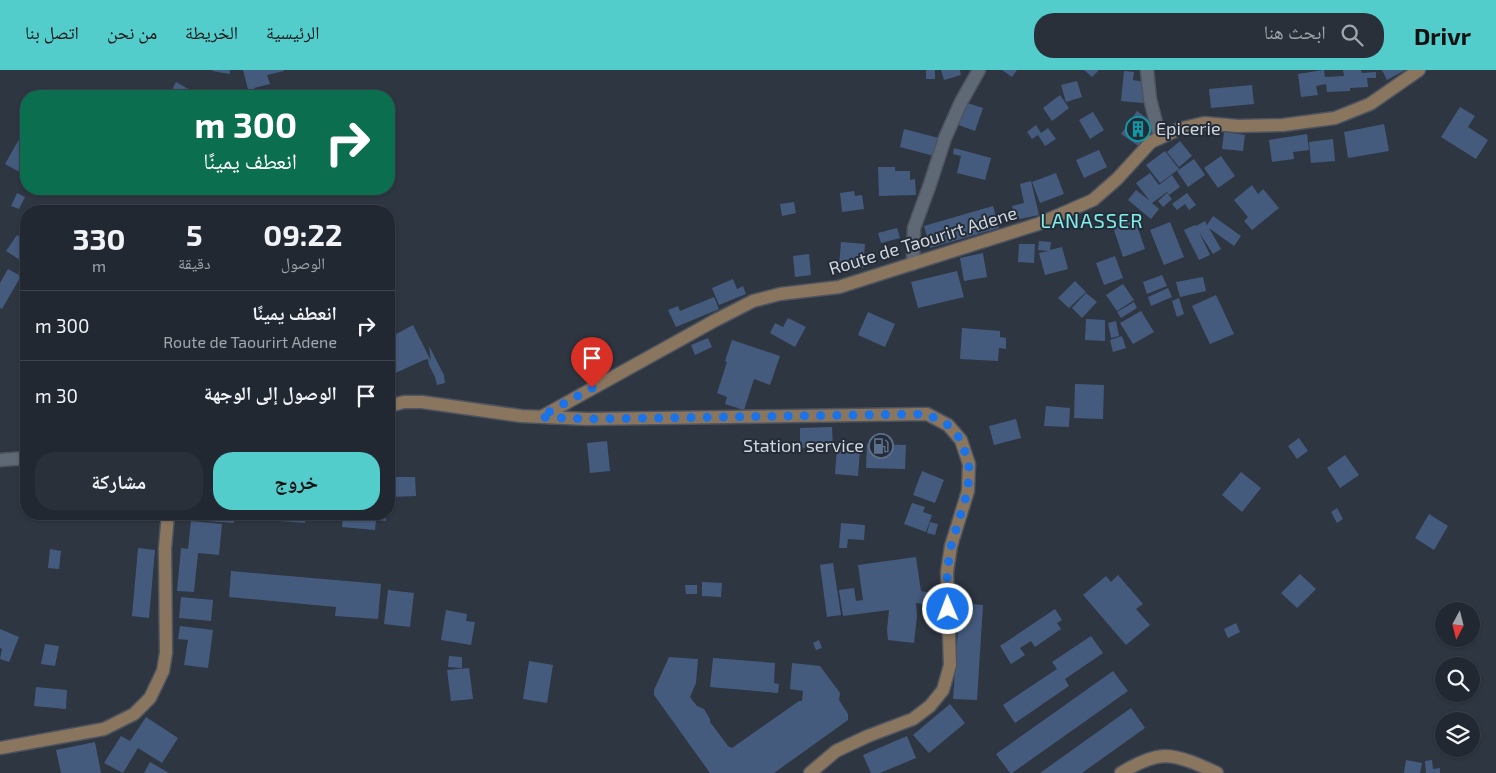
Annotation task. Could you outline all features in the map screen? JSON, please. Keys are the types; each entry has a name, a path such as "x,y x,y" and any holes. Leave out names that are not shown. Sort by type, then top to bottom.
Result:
{"main road":[{"name":"Route de Taourirt Adene","path":"540,417 753,301 780,294 838,287 1038,224 1093,200 1151,142 1179,129 1204,123 1238,126 1283,125 1335,118 1370,104 1419,70"},
{"path":"395,404 404,402 422,402 521,416 587,419 927,414 948,425 961,440 969,464 968,490 951,546 947,572 950,665 943,690 930,706 913,719 868,736 836,751 810,773"},
{"path":"0,748 104,729 134,714 150,698 163,671 166,653 165,548 167,520"},
{"path":"1121,773 1139,762 1165,756 1192,762 1217,773"}],"street":[{"path":"913,264 914,228 930,187 945,138 961,102 979,70"},
{"path":"1147,70 1150,99 1160,138"},
{"path":"0,460 20,458"}],"building":[{"path":"230,70 230,74 212,71"},
{"path":"243,70 284,70 267,75 270,84 254,88 254,90 248,90"},
{"path":"926,70 935,70 935,79 926,79"},
{"path":"941,70 960,70 961,75 944,80"},
{"path":"1002,70 1017,70 1012,77"},
{"path":"1084,70 1099,70 1092,77"},
{"path":"1324,70 1325,77 1344,76 1343,70 1361,70 1362,73 1376,72 1376,78 1367,78 1368,87 1350,88 1350,91 1327,92 1326,84 1316,86 1318,95 1301,97 1298,74"},
{"path":"1382,70 1405,70 1387,80"},
{"path":"1124,71 1134,72 1133,80 1145,82 1143,103 1121,101"},
{"path":"1077,81 1082,97 1066,102 1061,85"},
{"path":"176,82 190,90 172,90"},
{"path":"1252,85 1254,104 1211,108 1209,89"},
{"path":"1060,95 1069,108 1052,121 1043,108"},
{"path":"964,102 983,108 975,131 956,124"},
{"path":"1460,107 1475,116 1468,127 1488,140 1476,159 1441,137"},
{"name":"Epicerie","path":"1137,111 1156,125 1140,147 1121,134"},
{"path":"1093,112 1104,130 1090,139 1079,120"},
{"path":"1384,124 1389,151 1348,158 1344,132"},
{"path":"1036,125 1041,133 1048,128 1056,139 1045,146 1038,135 1032,139 1027,132"},
{"path":"904,129 939,138 934,156 900,147"},
{"path":"1224,132 1245,135 1243,151 1222,149"},
{"path":"1307,134 1309,150 1293,152 1294,159 1272,162 1269,140"},
{"path":"20,138 20,172 5,164"},
{"path":"1333,139 1335,161 1311,163 1309,142"},
{"path":"1180,141 1192,156 1179,167 1167,152"},
{"path":"954,148 991,158 985,180 957,173 961,156 953,154"},
{"path":"1099,150 1107,167 1084,178 1076,160"},
{"path":"1165,151 1179,169 1160,183 1146,165"},
{"path":"1221,156 1235,176 1218,188 1204,168"},
{"path":"1194,159 1205,175 1188,187 1177,171"},
{"path":"878,167 895,167 895,171 910,171 910,180 915,179 916,195 879,196"},
{"path":"1056,173 1064,194 1040,203 1032,182"},
{"path":"1150,173 1159,185 1172,175 1180,187 1169,195 1167,192 1152,203 1159,209 1151,219 1128,200 1136,190 1150,201 1136,183"},
{"path":"1031,181 1039,215 1015,220 1012,206 1024,203 1020,184"},
{"path":"1252,185 1258,194 1263,189 1279,208 1252,230 1244,221 1248,217 1234,200"},
{"path":"854,191 855,196 862,195 864,209 842,212 840,193"},
{"path":"17,193 25,197 19,209 11,206"},
{"path":"1167,193 1172,199 1163,207 1158,201"},
{"path":"1187,193 1196,205 1189,210 1185,204 1177,210 1172,204"},
{"path":"794,202 796,213 782,216 780,204"},
{"path":"993,206 999,228 930,248 924,226"},
{"path":"1213,216 1241,236 1234,246 1209,228 1221,249 1213,254 1199,232 1210,255 1199,260 1184,230 1205,221 1207,225"},
{"path":"1135,220 1145,249 1123,257 1113,227"},
{"path":"1170,222 1184,257 1164,265 1150,230"},
{"path":"897,228 900,238 881,243 878,233"},
{"path":"17,235 20,237 20,260 6,251"},
{"path":"1039,241 1051,242 1050,250 1062,247 1068,269 1045,275 1039,253 1049,251 1038,250"},
{"path":"841,242 865,244 863,268 839,266"},
{"path":"1019,244 1035,244 1034,263 1018,262"},
{"path":"983,253 987,277 964,281 960,258"},
{"path":"809,254 811,275 795,277 793,256"},
{"path":"1115,256 1123,278 1104,285 1096,263"},
{"path":"8,269 20,275 2,309 0,308 0,283"},
{"path":"957,271 964,297 918,308 911,282"},
{"path":"1162,275 1167,286 1147,294 1143,282"},
{"path":"1203,277 1206,291 1180,297 1176,282"},
{"path":"733,279 737,289 743,286 746,294 719,305 712,288"},
{"path":"1075,281 1086,292 1069,308 1058,298"},
{"path":"1123,284 1134,300 1117,311 1106,295"},
{"path":"1168,288 1172,297 1151,306 1148,297"},
{"path":"1086,293 1097,302 1082,318 1072,308"},
{"path":"1216,295 1234,334 1210,344 1192,306"},
{"path":"714,297 719,309 676,327 668,310 678,306 680,311"},
{"path":"1179,298 1184,314 1177,317 1172,301"},
{"path":"1134,302 1137,308 1121,318 1117,312"},
{"path":"1141,311 1154,332 1133,344 1120,323"},
{"path":"868,312 895,324 885,347 858,335"},
{"path":"788,318 806,327 795,347 770,333 775,323 783,327"},
{"path":"1086,319 1105,320 1105,341 1085,340"},
{"path":"1116,321 1119,336 1111,338 1108,323"},
{"path":"413,325 431,361 429,346 444,375 445,383 437,385 428,359 395,373 395,335"},
{"path":"962,328 1000,331 1000,337 1006,338 1006,349 999,348 998,361 960,359"},
{"path":"1122,336 1126,348 1113,352 1110,340"},
{"path":"708,338 712,347 695,355 691,345"},
{"path":"732,340 780,356 770,385 754,379 744,410 725,404 727,397 717,393"},
{"path":"1075,384 1104,385 1103,419 1074,418"},
{"path":"1046,406 1070,408 1069,427 1044,426"},
{"path":"1016,419 1021,438 994,445 989,426"},
{"path":"832,427 833,447 800,448 800,428"},
{"path":"1299,438 1308,451 1297,459 1288,446"},
{"path":"607,441 610,471 590,473 587,443"},
{"path":"867,444 906,445 905,469 866,468"},
{"path":"837,448 860,450 858,476 835,474"},
{"path":"1345,455 1359,475 1340,488 1327,468"},
{"path":"922,471 944,480 935,503 913,495"},
{"path":"1241,472 1261,488 1242,512 1222,495"},
{"path":"395,477 415,477 416,496 395,497"},
{"path":"912,503 925,507 923,512 932,515 926,532 904,524"},
{"path":"1337,508 1343,519 1337,523 1331,512"},
{"path":"1429,514 1448,526 1434,550 1415,538"},
{"path":"234,520 234,523 205,521"},
{"path":"266,520 305,520 305,523"},
{"path":"343,520 376,520 375,530 342,527"},
{"path":"191,521 222,524 219,555 198,553 194,592 177,591 181,548 188,549"},
{"path":"930,522 938,524 935,535 927,533"},
{"path":"841,523 865,525 864,540 848,539 847,548 839,548"},
{"path":"138,548 155,550 149,618 132,616"},
{"path":"50,549 61,551 59,569 48,568"},
{"path":"916,557 921,591 932,593 933,603 916,603 917,616 914,643 888,640 889,610 843,616 839,590 854,588 856,601 863,600 858,565"},
{"path":"833,563 841,615 827,617 820,565"},
{"path":"231,571 381,584 378,619 335,616 336,607 229,597"},
{"path":"1300,574 1316,589 1297,608 1281,593"},
{"path":"1118,575 1143,604 1136,609 1150,625 1126,645 1083,595 1106,576 1111,582"},
{"path":"702,582 722,583 721,597 702,596"},
{"path":"685,585 697,585 697,594 686,594"},
{"path":"388,590 414,593 410,627 384,624"},
{"path":"181,597 213,600 211,621 179,618"},
{"path":"960,603 983,605 977,700 953,699"},
{"path":"1055,609 1062,620 1057,623 1061,629 1035,647 1031,641 1020,648 1025,655 1011,664 1000,646"},
{"path":"446,610 467,614 466,621 475,622 471,645 441,640"},
{"path":"1236,623 1240,632 1228,638 1224,629"},
{"path":"180,626 213,630 208,668 184,665 188,640 178,639"},
{"path":"0,629 19,637 9,662 0,659 2,649 0,648"},
{"path":"1091,636 1103,653 1065,679 1069,686 1015,723 1003,705 1057,669 1052,662"},
{"path":"819,640 822,648 816,650 813,643"},
{"path":"45,644 59,646 55,666 41,664"},
{"path":"449,656 462,657 462,668 448,667"},
{"path":"669,657 698,659 696,683 690,697 697,706 704,709 710,722 728,746 732,748 799,701 802,701 803,691 790,689 792,663 820,666 840,693 839,700 848,714 848,720 774,773 710,773 654,695 654,690"},
{"path":"713,658 775,663 774,683 779,684 778,693 710,687"},
{"path":"529,661 553,665 547,703 523,699"},
{"path":"469,668 473,699 451,701 447,670"},
{"path":"1113,671 1128,691 1010,773 996,754"},
{"path":"36,687 67,690 66,709 34,706"},
{"path":"950,704 965,723 929,753 913,735"},
{"path":"1131,708 1145,728 1082,773 1040,773"},
{"path":"146,717 178,738 162,763 138,748 123,773 104,763 121,736 130,741"},
{"path":"907,736 916,758 880,773 871,773 863,755"},
{"path":"95,742 101,773 61,773 56,750"},
{"path":"1406,760 1422,763 1420,773 1404,773"},
{"path":"1432,760 1433,769 1440,768 1440,773 1426,773 1425,761"},
{"path":"150,762 169,773 144,773"}],"place":[{"name":"Epicerie","path":"1138,129"},
{"name":"Station service","path":"881,446"}],"district":[{"name":"LANASSER","path":"1092,221"}],"route":[{"path":"592,388 540,417 587,419 927,414 948,425 961,440 969,464 968,490 951,546 947,572 948,609"}]}
